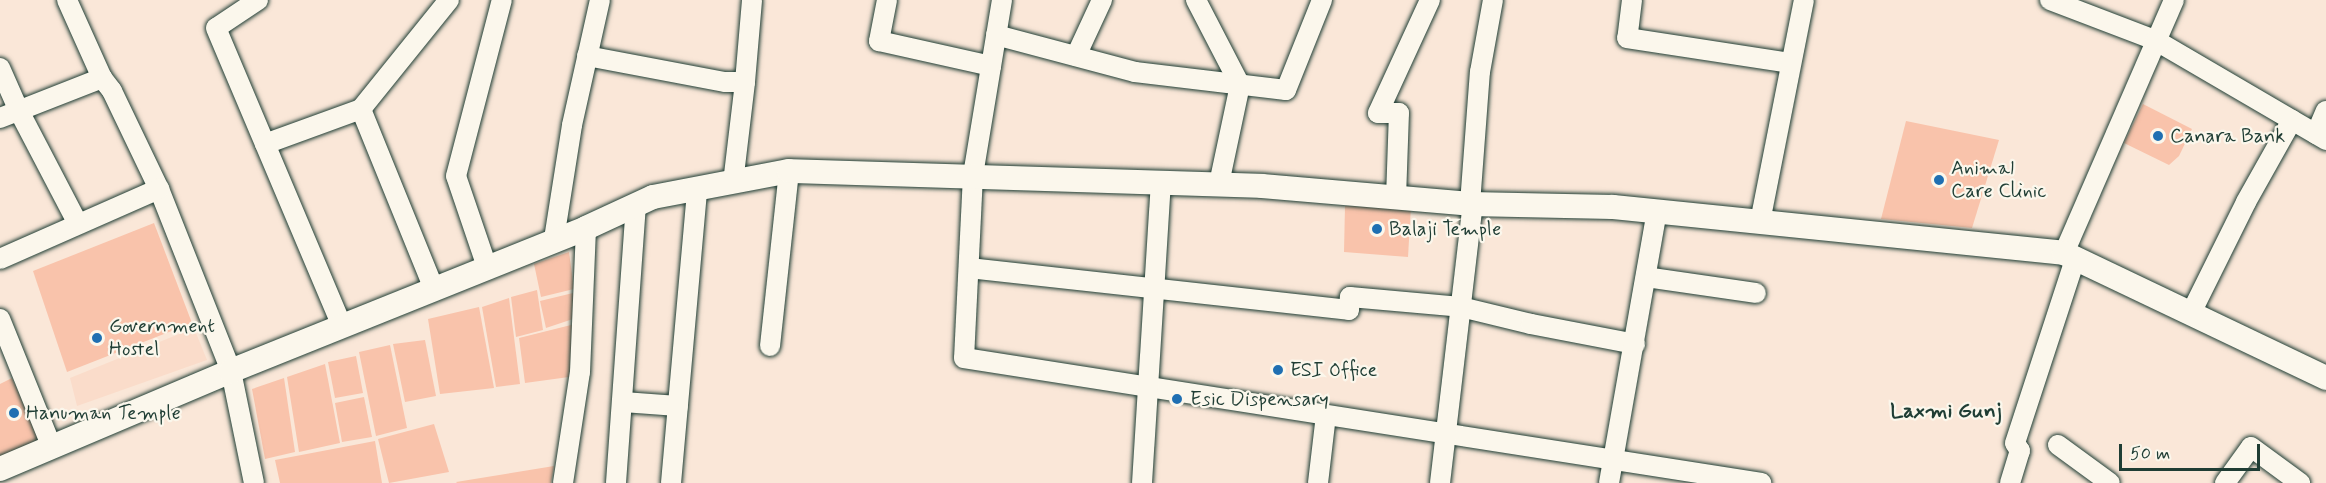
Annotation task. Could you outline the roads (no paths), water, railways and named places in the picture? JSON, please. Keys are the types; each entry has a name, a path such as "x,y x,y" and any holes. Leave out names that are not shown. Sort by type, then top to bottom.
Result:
{"main road":[{"path":"0,469 231,371 586,228 653,197 789,171 1218,184 1471,204 1613,207 2070,256 2326,378"}],"street":[{"path":"67,0 102,78 112,91 159,189 231,371 254,483"},
{"path":"258,0 216,28 342,327"},
{"path":"265,144 361,109 449,0"},
{"path":"487,267 456,176 502,0"},
{"path":"554,239 572,125 600,0"},
{"path":"733,183 746,82 753,0"},
{"path":"886,0 879,41 991,66"},
{"path":"1002,0 973,175 964,358 1761,483"},
{"path":"1076,56 1102,0"},
{"path":"1196,0 1240,85 1218,184"},
{"path":"996,35 1135,72 1286,90 1322,0"},
{"path":"1396,198 1399,114 1378,113 1430,0"},
{"path":"1440,483 1448,435 1461,308 1480,72 1493,0"},
{"path":"1632,0 1627,38 1791,63"},
{"path":"1760,222 1804,0"},
{"path":"2050,0 2155,40 2321,137 2326,111"},
{"path":"2010,483 2020,451 2015,443 2070,256 2155,40 2174,0"},
{"path":"587,57 725,82 746,82"},
{"path":"0,68 19,111 78,224"},
{"path":"0,118 102,78"},
{"path":"361,109 434,289"},
{"path":"2191,313 2246,202 2292,120"},
{"path":"770,346 789,171"},
{"path":"1142,483 1150,387 1161,182"},
{"path":"0,260 159,189"},
{"path":"671,483 697,189"},
{"path":"616,483 636,204"},
{"path":"1609,483 1615,461 1657,212"},
{"path":"563,483 580,372 586,228"},
{"path":"969,268 1350,310 1350,297 1461,308 1635,344"},
{"path":"1646,277 1756,292"},
{"path":"0,319 52,448"},
{"path":"623,402 678,406"},
{"path":"1318,483 1326,415"},
{"path":"2058,445 2110,483"},
{"path":"2225,483 2252,447 2300,483"}],"place":[{"name":"Canara Bank","path":"2158,136"},
{"name":"Animal Care Clinic","path":"1939,180"},
{"name":"Balaji Temple","path":"1377,229"},
{"name":"Government Hostel","path":"97,338"},
{"name":"ESI Office","path":"1278,370"},
{"name":"Esic Dispensary","path":"1177,399"},
{"name":"Hanuman Temple","path":"14,413"}],"district":[{"name":"Laxmi Gunj","path":"1946,411"}]}
